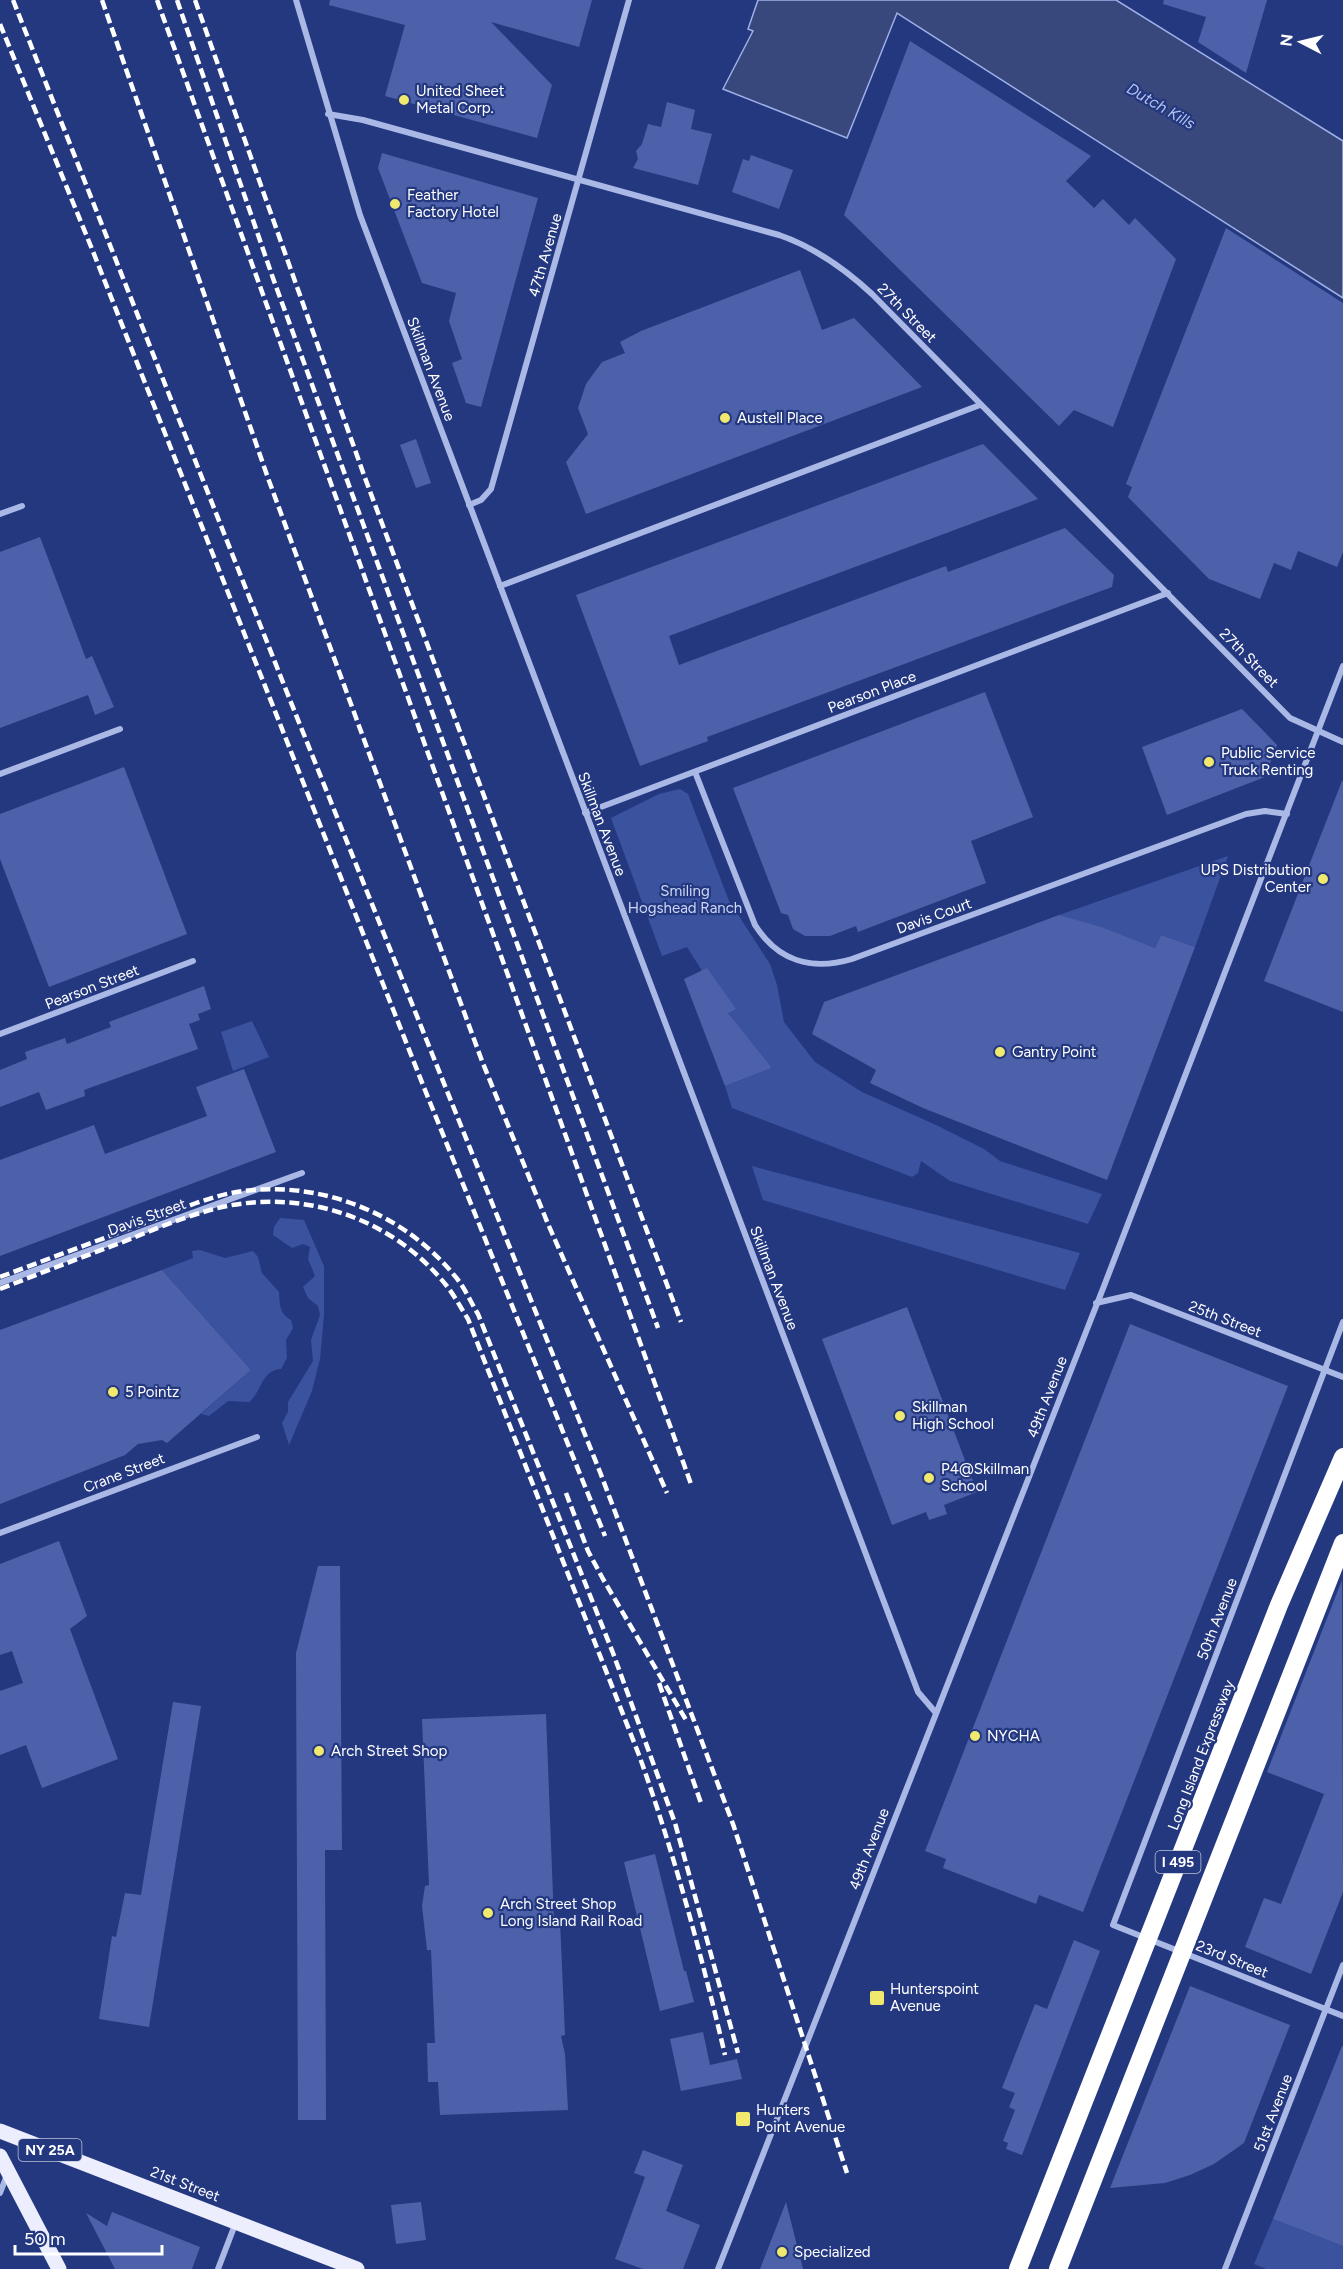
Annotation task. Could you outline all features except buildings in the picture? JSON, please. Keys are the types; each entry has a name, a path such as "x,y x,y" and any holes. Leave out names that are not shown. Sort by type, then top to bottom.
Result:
{"highway":[{"name":"Long Island Expressway","path":"1018,2269 1279,1605 1343,1456"},
{"name":"I 495","path":"1059,2269 1343,1543"}],"main road":[{"name":"21st Street","path":"0,2131 357,2269"},
{"path":"0,2156 59,2269"}],"street":[{"name":"Skillman Avenue","path":"296,0 356,204 918,1692 936,1713"},
{"name":"47th Avenue","path":"469,505 481,500 491,489 629,0"},
{"name":"27th Street","path":"328,114 363,120 579,179 779,235 806,246 862,285 1290,718 1343,742"},
{"path":"500,586 980,405"},
{"path":"0,514 22,506"},
{"name":"Pearson Place","path":"585,813 1168,593"},
{"name":"49th Avenue","path":"718,2269 1343,666"},
{"path":"0,774 120,729"},
{"name":"Davis Court","path":"695,772 754,925 766,941 782,955 807,964 835,963 852,958 1246,814 1266,811 1287,814"},
{"name":"Pearson Street","path":"0,1034 193,962"},
{"name":"Davis Street","path":"0,1283 302,1173"},
{"name":"25th Street","path":"1096,1303 1131,1295 1343,1377"},
{"name":"50th Avenue","path":"1113,1924 1343,1322"},
{"name":"Crane Street","path":"0,1533 257,1437"},
{"name":"23rd Street","path":"1113,1924 1343,2016"},
{"name":"51st Avenue","path":"1225,2269 1343,1965"},
{"path":"0,2193 8,2171"},
{"path":"218,2269 236,2223"}],"green space":[{"name":"Smiling Hogshead Ranch","path":"680,789 688,794 729,901 770,964 777,985 784,1022 815,1062 862,1092 984,1149 1000,1161 1102,1194 1088,1224 950,1181 921,1161 918,1173 912,1177 732,1108 725,1086 772,1068 738,1028 687,947 662,956 611,818 659,794"},
{"path":"1228,856 1195,947 1161,935 1155,948 1059,915"},
{"path":"252,1021 269,1057 233,1071 221,1032"},
{"path":"752,1166 1080,1253 1065,1290 763,1200"},
{"path":"280,1218 304,1220 324,1266 324,1315 320,1359 312,1391 289,1445 282,1423 288,1412 288,1402 313,1361 311,1340 320,1315 318,1306 308,1298 303,1287 315,1276 308,1259 310,1247 303,1244 292,1248 273,1235 274,1227"},
{"path":"200,1250 225,1258 253,1251 258,1257 262,1273 279,1292 281,1308 291,1320 293,1328 286,1340 287,1358 281,1369 269,1373 249,1402 228,1401 209,1416 201,1414 251,1370 162,1270 193,1258 192,1251"},
{"path":"1273,2219 1343,2246 1343,2269 1266,2269 1254,2264"}],"water":[{"name":"Dutch Kills","path":"758,0 1116,0 1343,141 1343,298 897,13 847,138 723,89 753,31 748,29"}],"railway":[{"path":"13,0 284,685 600,1472 733,1824 847,2173"},
{"path":"102,0 268,478 482,1061 548,1224 667,1493"},
{"path":"157,0 691,1484"},
{"path":"177,0 274,281 658,1328"},
{"path":"195,0 365,478 681,1322"},
{"path":"0,24 92,249 423,1085 605,1536"},
{"path":"0,1277 206,1200 231,1193 274,1189 303,1191 360,1206 386,1219 434,1253 458,1279 478,1314 613,1653 675,1823 738,2053"},
{"path":"0,1289 184,1218 209,1210 253,1202 284,1202 315,1206 345,1214 373,1226 400,1242 446,1285 468,1319 639,1755 686,1904 725,2055"},
{"path":"566,1493 588,1551 686,1720"},
{"path":"659,1683 701,1803"}],"place":[{"name":"United Sheet Metal Corp.","path":"404,100"},
{"name":"Feather Factory Hotel","path":"395,204"},
{"name":"Austell Place","path":"725,418"},
{"name":"Public Service Truck Renting","path":"1209,762"},
{"name":"UPS Distribution Center","path":"1323,879"},
{"name":"Gantry Point","path":"1000,1052"},
{"name":"5 Pointz","path":"113,1392"},
{"name":"Skillman High School","path":"900,1416"},
{"name":"P4@Skillman School","path":"929,1478"},
{"name":"NYCHA","path":"975,1736"},
{"name":"Arch Street Shop","path":"319,1751"},
{"name":"Arch Street Shop Long Island Rail Road","path":"488,1913"},
{"name":"Hunterspoint Avenue","path":"877,1998"},
{"name":"Hunters Point Avenue","path":"743,2119"},
{"name":"Specialized","path":"782,2252"}]}
